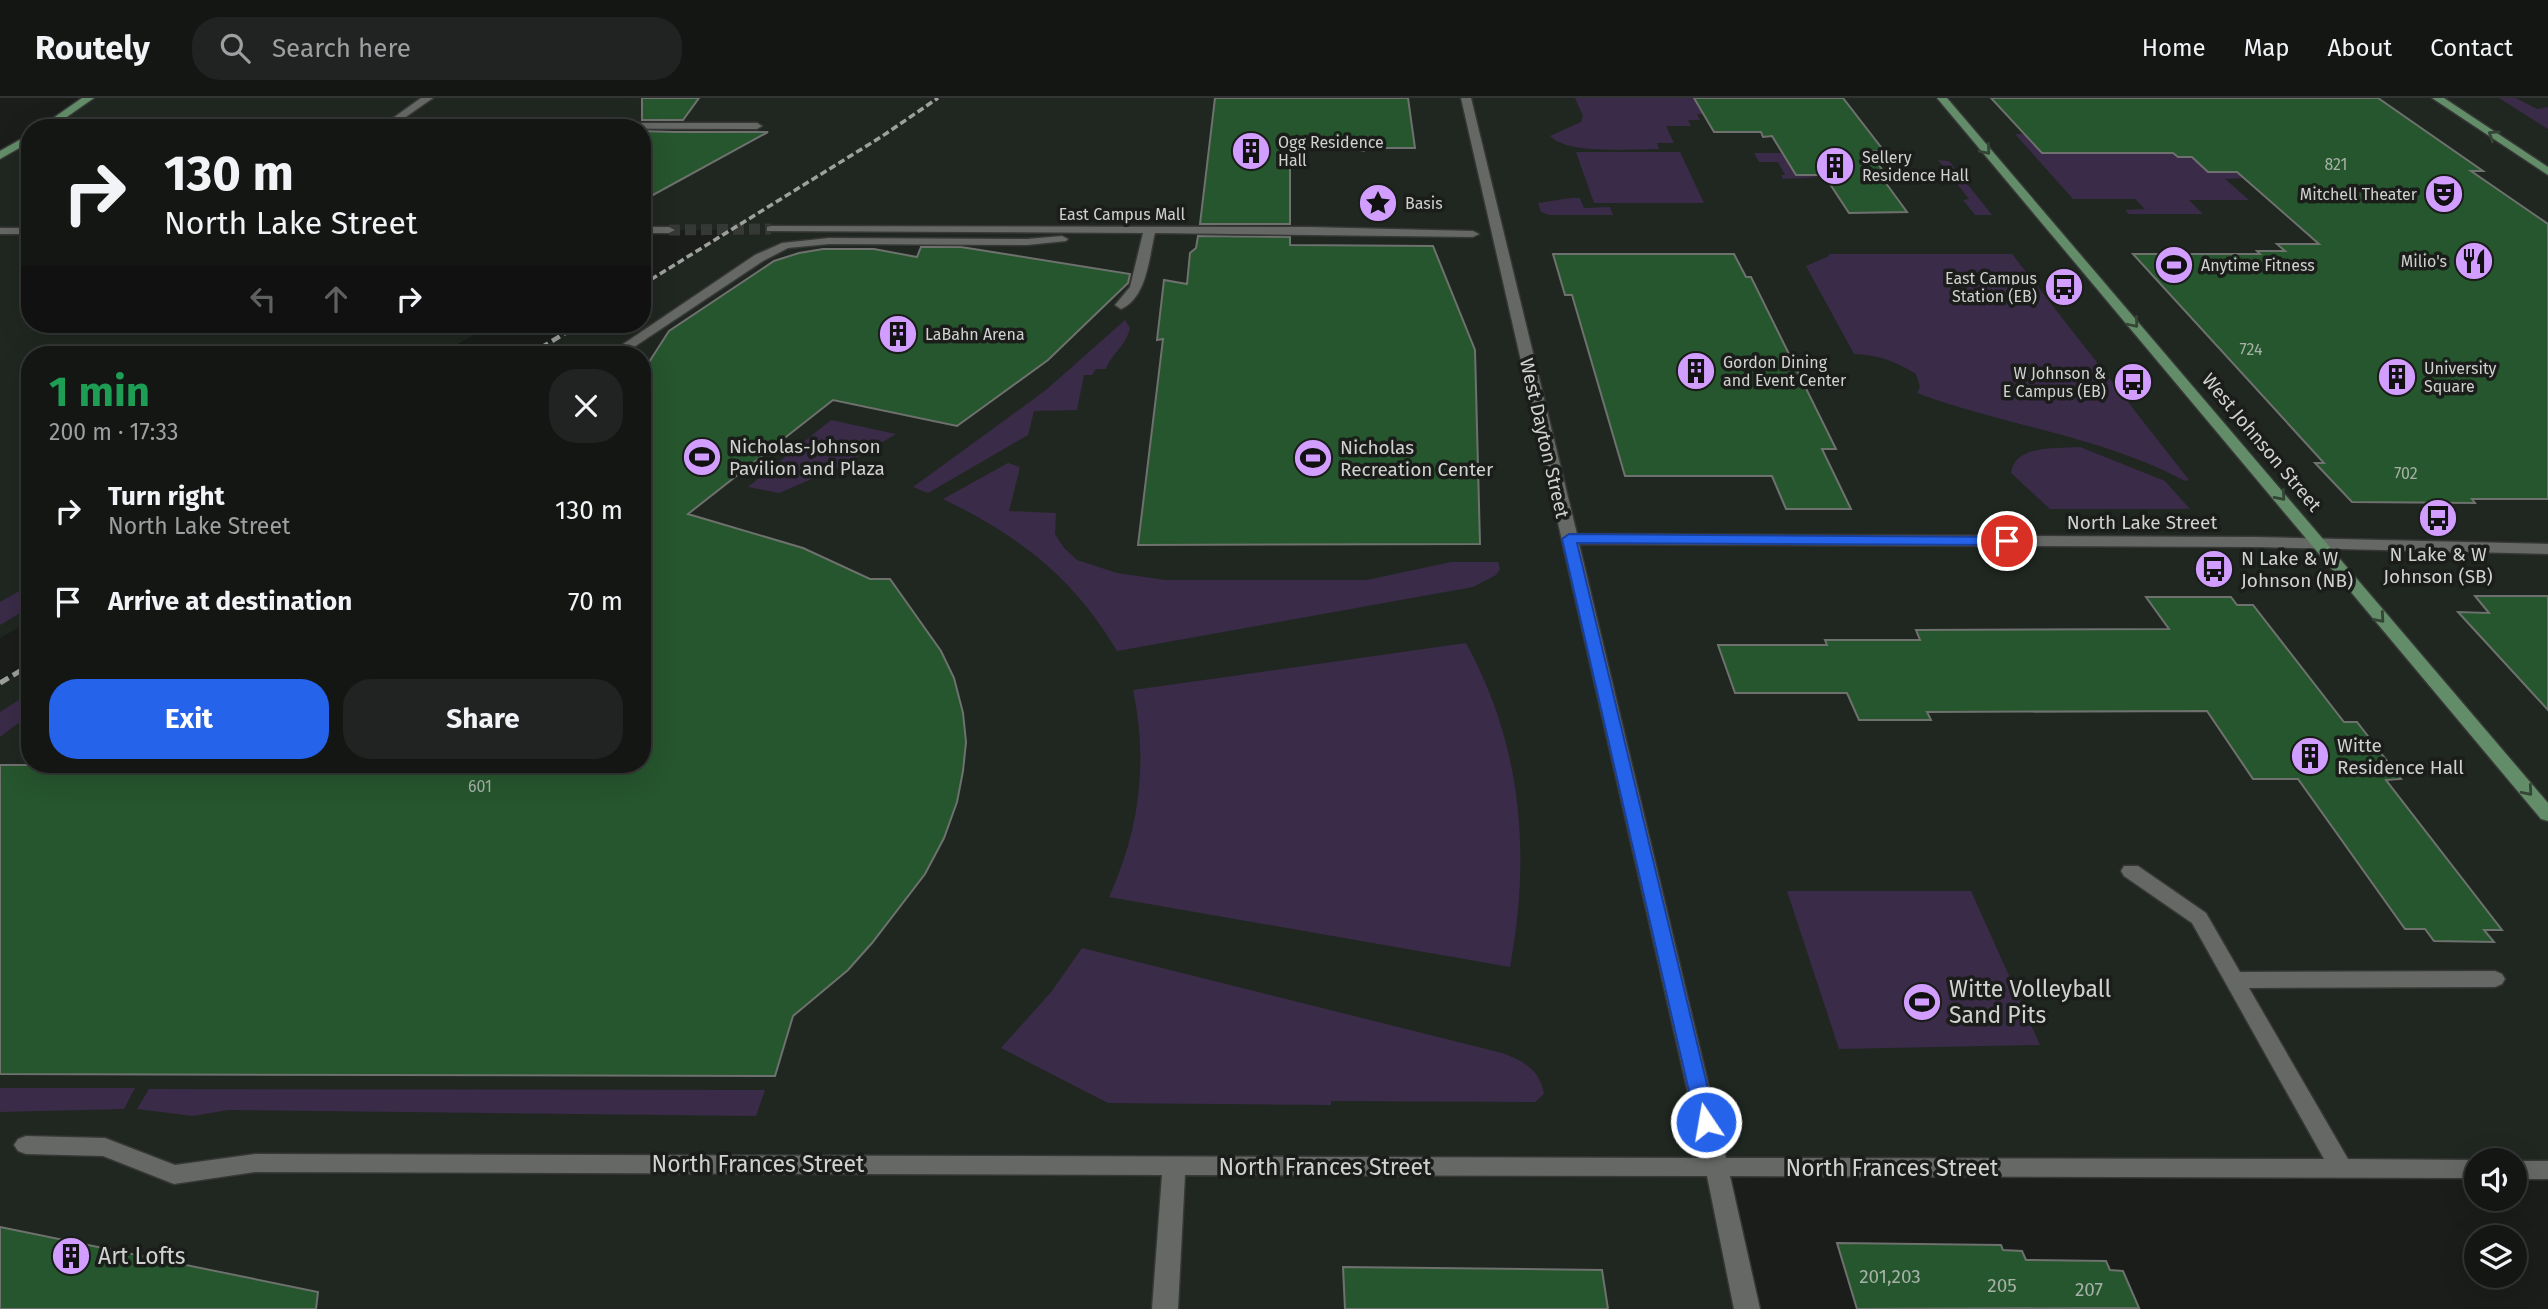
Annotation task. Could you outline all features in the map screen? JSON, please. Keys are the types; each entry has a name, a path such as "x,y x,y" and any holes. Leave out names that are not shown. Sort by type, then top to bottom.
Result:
{"main road":[{"path":"58,119 89,98"},
{"name":"West Johnson Street","path":"1942,98 2322,545 2350,584 2548,815"},
{"path":"2437,98 2548,172"},
{"path":"0,156 21,143"}],"street":[{"path":"396,119 428,98"},
{"name":"West Dayton Street","path":"1466,98 1702,1099 1748,1309"},
{"path":"651,126 757,126"},
{"path":"1182,217 1182,230"},
{"path":"651,330 772,250 802,243 1027,243 1060,240 1077,230 1062,221 919,219"},
{"name":"East Campus Mall","path":"771,229 1473,234"},
{"path":"651,230 669,230"},
{"path":"1121,305 1136,288 1150,230"},
{"path":"0,231 21,231"},
{"path":"627,346 647,333"},
{"name":"North Lake Street","path":"1569,539 2242,542 2548,549"},
{"path":"2131,871 2199,918 2342,1168"},
{"path":"2235,980 2495,979"},
{"name":"North Frances Street","path":"26,1145 105,1147 174,1175 255,1163 2464,1169"},
{"path":"1165,1309 1174,1166"},
{"path":"2527,1170 2548,1170"}],"shaded area":[{"path":"89,98 2548,98 2548,1171 2527,1170 2527,1148 2464,1148 2464,1169 1715,1168 1748,1309 0,1309 0,683 21,670 21,773 651,773 651,346 544,346 565,333 651,333 651,280 732,230 651,230 651,119 58,119"},
{"path":"1575,98 1694,98 1703,114 1697,114 1700,120 1688,120 1691,126 1666,126 1674,143 1657,143 1659,149 1585,148 1559,142 1550,136 1581,122 1583,116"},
{"path":"2499,98 2516,98 2537,109 2548,107 2548,129"},
{"path":"2015,134 2135,147 2203,161 2228,169 2244,178 2225,179 2249,200 2189,200 2203,214 2129,214 2125,210 2145,209 2135,199 2073,199"},
{"path":"21,143 21,333 477,333 455,346 21,346 21,626 0,638 0,156"},
{"path":"1576,152 1680,152 1704,203 1594,203"},
{"path":"1754,153 1781,153 1796,175 1823,177 1783,179 1781,175 1785,175 1778,162 1759,162"},
{"path":"1938,160 1949,161 1992,215 1975,215 1963,200 1969,199"},
{"path":"1580,198 1584,208 1610,207 1613,215 1549,215 1541,212 1538,203"},
{"path":"1828,254 2012,254 2189,480 2185,481 2120,453 2086,442 1917,393 1920,387 1916,374 1886,360 1854,354 1806,266 1829,256"},
{"path":"1125,320 1130,328 1128,334 1106,369 1096,369 1092,375 1084,375 1077,410 1034,411 1028,435 928,493 913,487 1046,390"},
{"path":"831,420 896,434 842,466 779,493 748,487"},
{"path":"2080,447 2165,481 2190,509 2050,509 2011,473 2020,457 2029,453 2049,448"},
{"path":"1008,463 1020,467 1009,511 1056,513 1055,534 1064,548 1077,560 1117,573 1165,580 1367,580 1451,562 1498,562 1500,569 1496,575 1473,587 1117,651 1082,602 1042,561 996,528 943,499"},
{"path":"21,590 21,612 0,625 0,602"},
{"path":"1466,643 1485,682 1499,721 1517,801 1520,883 1510,967 1109,897 1128,846 1138,795 1140,744 1133,690"},
{"path":"21,699 21,721 0,737 0,712"},
{"name":"Witte Volleyball Sand Pits","path":"1787,891 1971,891 2040,1045 1839,1049"},
{"path":"1082,948 1502,1053 1530,1068 1539,1079 1544,1094 1535,1102 1331,1101 1331,1105 1108,1103 1001,1048 1052,991"},
{"path":"0,1088 135,1088 124,1109 0,1112"},
{"path":"149,1089 765,1090 756,1116 228,1110 193,1116 137,1109"}],"building":[{"path":"642,98 699,98 683,120 642,119"},
{"name":"Ogg Residence Hall","path":"1215,98 1408,98 1415,148 1368,148 1364,151 1339,146 1290,147 1290,224 1200,224"},
{"name":"Sellery Residence Hall","path":"1694,98 1843,98 1884,151 1869,151 1886,175 1880,175 1907,212 1849,213 1824,175 1796,175 1772,136 1763,137 1761,132 1714,132"},
{"name":"University Square","path":"1991,98 2378,98 2483,171 2471,171 2548,224 2548,499 2472,499 2475,503 2352,502 2315,463 2324,463 2133,254 2260,254 2257,251 2285,251 2277,244 2319,244 2237,172 2208,172 2192,157 2178,157 2173,153 2042,153"},
{"path":"651,131 768,132 651,196"},
{"name":"Nicholas Recreation Center","path":"1198,236 1290,237 1290,245 1433,246 1475,350 1480,544 1138,545 1163,339 1157,340 1164,280 1187,284 1190,253 1196,248"},
{"path":"921,247 961,247 1130,274 1128,283 1048,360 957,426 833,400 688,514 803,548 870,579 890,579 941,651 954,678 963,713 966,742 963,771 957,802 944,838 925,874 872,943 848,970 793,1016 775,1076 0,1074 0,765 21,765 21,773 651,773 651,359 669,331 774,261 823,249 874,249 917,257"},
{"name":"Gordon Dining and Event Center","path":"1553,254 1734,254 1746,277 1751,277 1836,449 1822,449 1851,509 1786,509 1772,476 1625,476 1572,295 1565,295"},
{"path":"2475,596 2548,596 2548,710 2458,612 2489,613"},
{"name":"Witte Residence Hall","path":"2146,597 2231,597 2237,605 2253,605 2344,722 2357,722 2401,779 2386,780 2502,930 2484,930 2494,942 2434,941 2425,929 2405,929 2298,779 2253,779 2207,711 1927,712 1931,720 1859,720 1847,693 1735,693 1718,645 1827,645 1825,640 1920,640 1916,630 2169,629"},
{"name":"Art Lofts","path":"0,1227 318,1292 316,1309 0,1309"},
{"path":"1837,1243 2001,1245 2003,1250 2022,1251 2026,1260 2106,1261 2110,1270 2123,1271 2139,1308 1857,1309"},
{"path":"1343,1267 1602,1270 1608,1309 1345,1309"}],"tunnel":[{"path":"669,230 771,229"}],"railway":[{"path":"651,279 881,137 938,98"},
{"path":"544,346 565,333"},
{"path":"0,683 21,670"}],"place":[{"name":"Ogg Residence Hall","path":"1251,151"},
{"name":"Sellery Residence Hall","path":"1835,166"},
{"name":"Mitchell Theater","path":"2444,194"},
{"name":"Basis","path":"1378,203"},
{"name":"Milio's","path":"2474,261"},
{"name":"Anytime Fitness","path":"2174,265"},
{"name":"East Campus Station (EB)","path":"2064,287"},
{"name":"LaBahn Arena","path":"898,334"},
{"name":"Gordon Dining and Event Center","path":"1696,371"},
{"name":"University Square","path":"2397,377"},
{"name":"W Johnson & E Campus (EB)","path":"2133,382"},
{"name":"Nicholas-Johnson Pavilion and Plaza","path":"702,457"},
{"name":"Nicholas Recreation Center","path":"1313,458"},
{"name":"N Lake & W Johnson (SB)","path":"2438,518"},
{"name":"N Lake & W Johnson (NB)","path":"2214,569"},
{"name":"Witte Residence Hall","path":"2310,756"},
{"name":"Witte Volleyball Sand Pits","path":"1922,1002"},
{"name":"Art Lofts","path":"71,1256"}],"route":[{"path":"1706,1122 1569,539 2007,541"}]}
